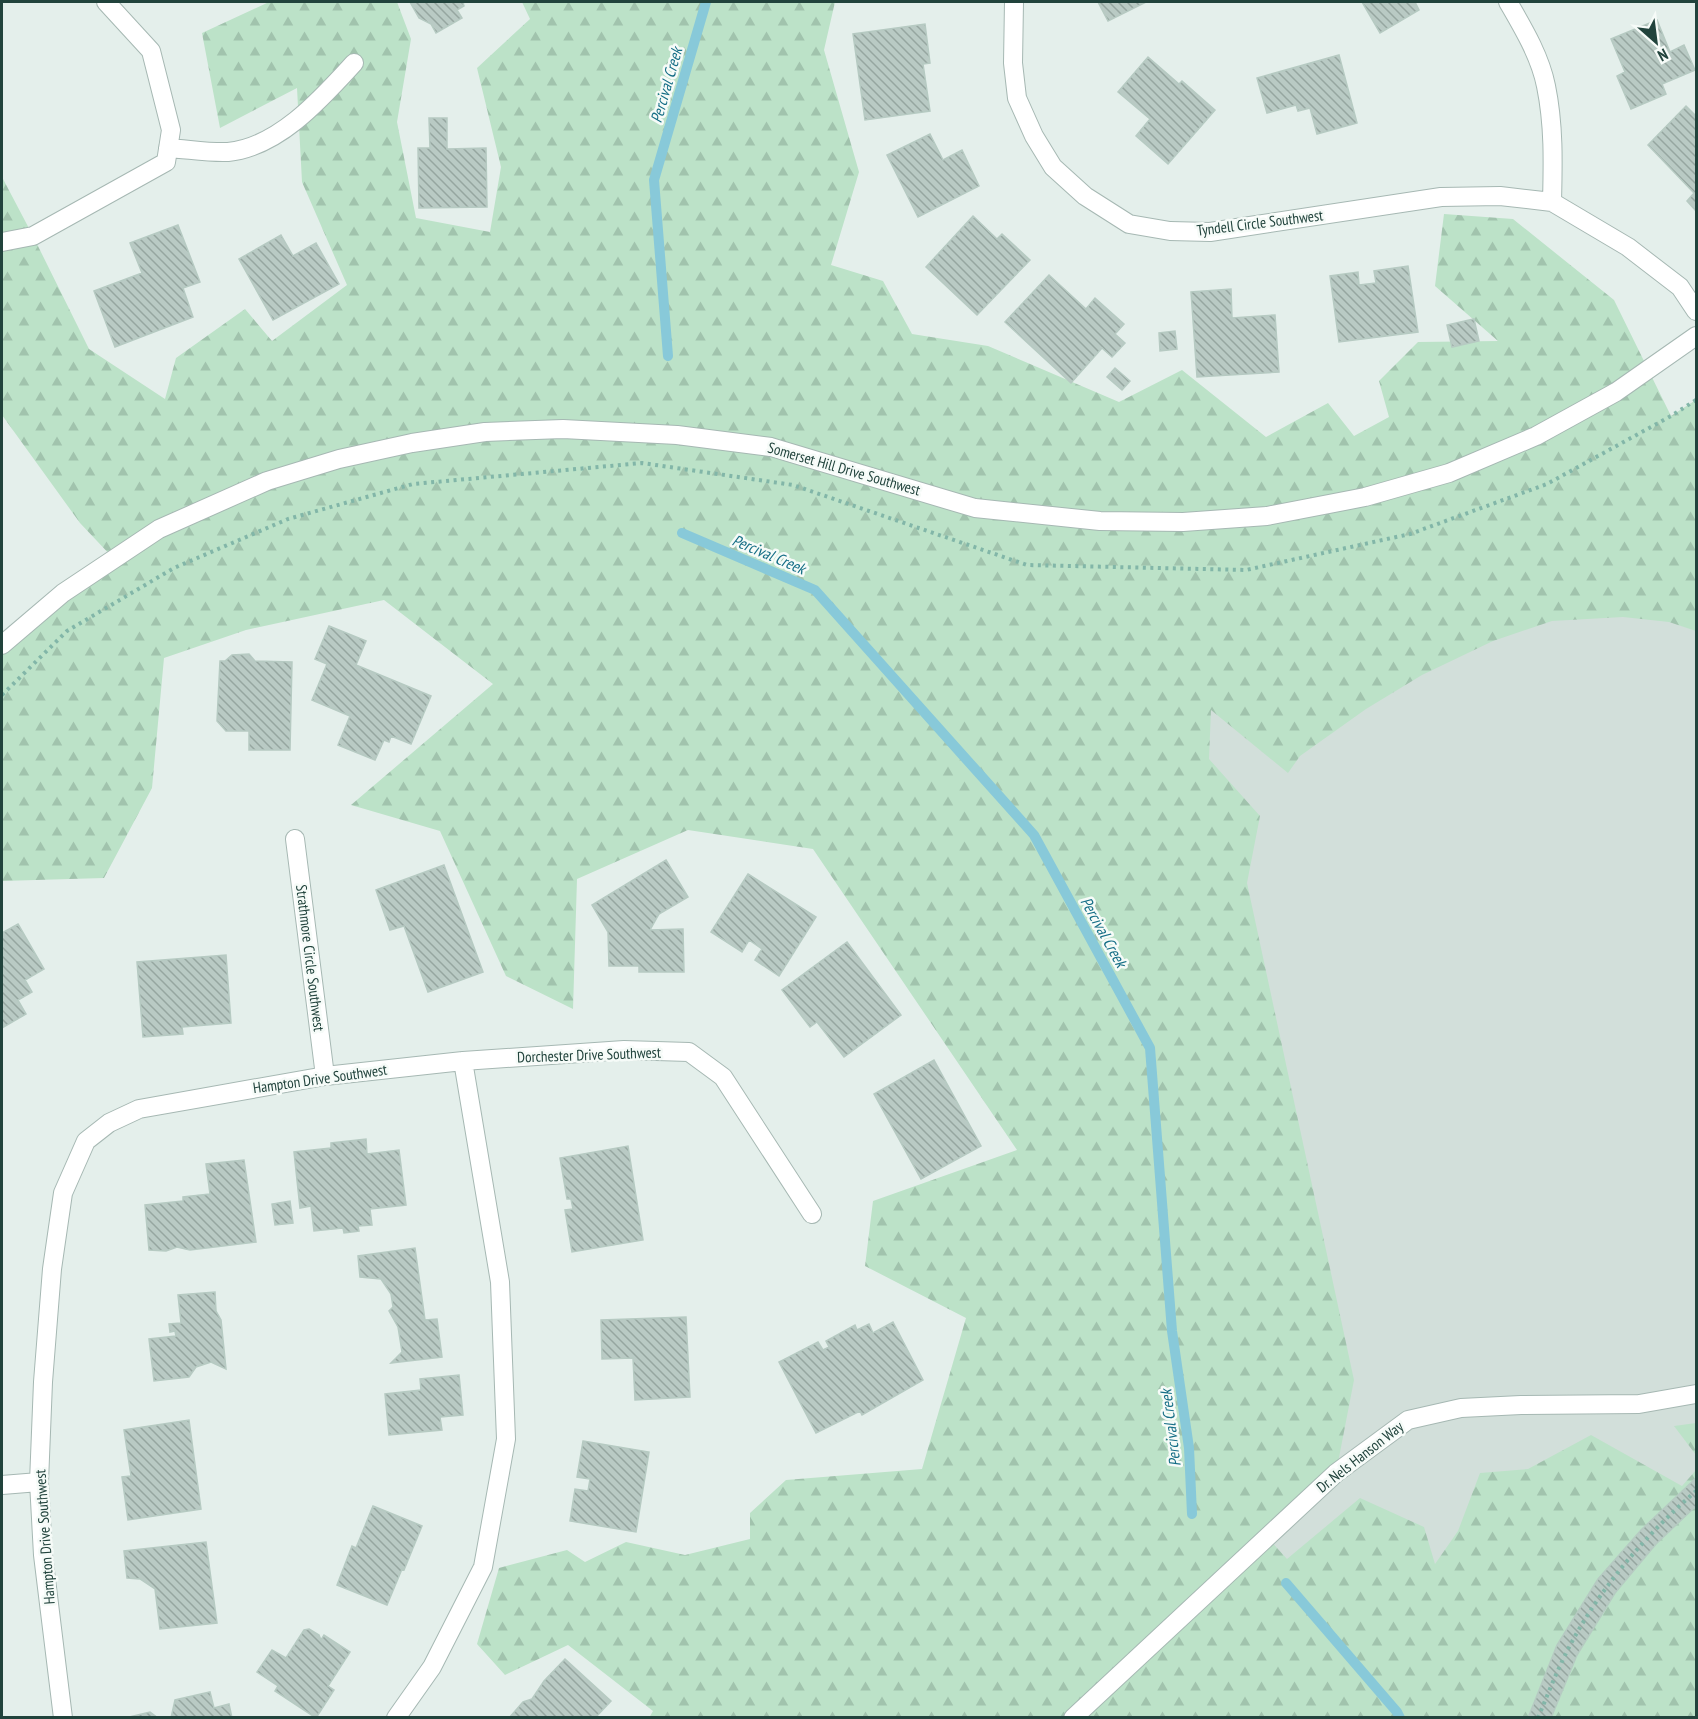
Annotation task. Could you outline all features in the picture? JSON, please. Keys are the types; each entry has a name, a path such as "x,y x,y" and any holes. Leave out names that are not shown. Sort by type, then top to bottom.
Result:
{"street":[{"path":"2,242 33,236 166,162 171,130 151,51 106,2"},
{"name":"Tyndell Circle Southwest","path":"1014,2 1013,63 1017,98 1034,136 1053,167 1085,196 1129,224 1170,231 1210,232 1441,197 1500,196 1552,202 1628,247 1680,287 1696,311"},
{"path":"1508,2 1531,44 1546,84 1553,135 1552,202"},
{"path":"168,148 229,152 262,142 296,120 322,98 354,63"},
{"name":"Somerset Hill Drive Southwest","path":"2,645 63,593 159,529 267,481 339,459 412,443 485,432 563,429 677,435 771,447 975,508 1100,521 1183,522 1267,516 1376,494 1449,473 1525,441 1616,392 1696,336"},
{"name":"Strathmore Circle Southwest","path":"295,839 325,1076"},
{"name":"Dorchester Drive Southwest","path":"463,1061 624,1050 689,1052 723,1077 812,1214"},
{"path":"396,1718 432,1667 483,1567 506,1439 500,1282 463,1061"},
{"name":"Hampton Drive Southwest","path":"63,1718 43,1555 39,1482 51,1269 63,1193 86,1141 109,1123 139,1109 325,1076 463,1061"},
{"name":"Dr. Nels Hanson Way","path":"1073,1718 1336,1473 1408,1420 1461,1408 1639,1404 1696,1394"},
{"path":"2,1485 39,1482"}],"path":[{"path":"2,695 67,631 174,568 288,519 413,484 642,463 793,485 1028,565 1246,570 1410,534 1547,484 1696,400"},
{"path":"1538,1718 1572,1640 1606,1587 1647,1538 1696,1491"}],"shaded area":[{"path":"1696,400 1696,1717 893,1717 1276,1500 1027,565 1671,416"}],"green space":[{"path":"269,2 397,2 411,39 397,122 416,218 490,232 501,167 477,68 530,19 522,2 835,2 824,50 859,172 831,265 883,281 912,334 988,346 1119,402 1182,370 1266,437 1328,403 1354,436 1389,417 1379,381 1418,342 1498,341 1435,286 1444,214 1513,219 1614,300 1671,416 1696,400 1696,631 1669,622 1623,617 1552,621 1493,641 1422,675 1366,709 1300,756 1288,773 1211,710 1209,759 1260,816 1247,883 1354,1380 1336,1473 1267,1537 1287,1559 1360,1498 1424,1527 1435,1564 1458,1531 1480,1473 1528,1469 1591,1435 1682,1486 1696,1470 1696,1717 649,1718 653,1711 568,1645 505,1675 477,1644 499,1568 567,1550 585,1562 626,1542 685,1555 750,1539 750,1513 786,1480 922,1469 966,1318 865,1266 873,1201 1017,1150 813,849 688,830 577,879 573,1009 506,976 440,831 351,805 493,684 384,600 246,630 164,658 152,788 104,878 2,881 2,645 114,559 80,523 2,415 2,177 89,349 165,399 176,358 245,309 272,341 347,285 302,182 297,88 220,128 202,33"},
{"path":"1696,1423 1696,1455 1674,1426"}],"building":[{"path":"410,2 465,2 464,6 457,10 462,18 436,33 431,24 419,18"},
{"path":"1098,2 1146,2 1108,21"},
{"path":"1362,2 1415,2 1419,10 1380,33"},
{"path":"1657,20 1670,52 1684,45 1695,70 1662,84 1666,94 1631,109 1617,76 1625,72 1611,39"},
{"path":"925,24 930,63 923,64 930,111 865,120 853,34"},
{"path":"1339,55 1357,123 1317,134 1310,108 1298,111 1296,105 1267,113 1257,78"},
{"path":"1148,57 1179,84 1182,81 1215,110 1168,164 1136,136 1150,119 1118,92"},
{"path":"1686,106 1696,116 1696,211 1687,201 1694,193 1648,145"},
{"path":"429,118 447,118 447,149 486,148 487,207 419,208 418,148 430,148"},
{"path":"930,134 943,160 962,150 979,186 918,217 887,155"},
{"path":"973,216 997,239 1002,234 1030,260 977,315 926,267"},
{"path":"178,225 200,282 183,288 193,317 115,347 94,291 142,273 130,243"},
{"path":"281,235 293,256 316,243 339,284 273,320 239,259"},
{"path":"1408,266 1418,332 1339,342 1330,276 1358,272 1359,285 1376,283 1374,271"},
{"path":"1049,275 1086,309 1095,298 1124,324 1115,334 1125,343 1112,357 1102,348 1071,383 1005,322"},
{"path":"1231,289 1232,318 1275,315 1279,372 1197,377 1191,292"},
{"path":"1474,319 1479,341 1452,347 1447,325"},
{"path":"1175,331 1177,349 1160,351 1159,333"},
{"path":"1115,368 1130,381 1122,390 1107,377"},
{"path":"329,626 366,641 356,665 431,696 411,744 391,736 389,742 384,740 375,760 338,745 350,716 312,700 327,664 315,659"},
{"path":"249,654 255,661 292,662 290,750 249,750 249,731 226,731 217,721 220,661 225,661 232,655"},
{"path":"666,860 688,897 659,914 650,930 683,929 684,972 639,972 639,966 609,966 608,932 592,905"},
{"path":"444,865 483,972 428,992 404,926 390,930 376,890"},
{"path":"748,874 816,917 779,976 755,960 762,949 749,940 742,952 711,932"},
{"path":"18,924 44,969 25,980 32,992 18,1000 26,1014 2,1028 2,933"},
{"path":"847,942 901,1015 844,1057 817,1022 810,1027 782,990"},
{"path":"226,955 231,1023 182,1027 183,1034 143,1037 137,962"},
{"path":"934,1060 981,1146 921,1179 874,1094"},
{"path":"366,1139 367,1154 399,1150 406,1205 370,1209 372,1225 358,1226 359,1231 344,1233 343,1228 314,1231 311,1206 300,1208 294,1152 331,1148 331,1143"},
{"path":"628,1146 643,1240 572,1252 565,1210 573,1209 571,1199 567,1199 560,1158"},
{"path":"244,1160 256,1242 190,1250 177,1247 166,1251 149,1250 145,1205 183,1201 183,1197 210,1194 206,1164"},
{"path":"290,1201 293,1223 275,1225 272,1204"},
{"path":"415,1248 425,1320 437,1319 442,1357 391,1363 402,1352 398,1327 389,1311 393,1307 391,1294 381,1279 360,1277 358,1256"},
{"path":"215,1292 216,1311 221,1320 226,1369 211,1362 196,1367 189,1377 154,1381 149,1339 176,1336 175,1331 170,1332 169,1324 181,1323 178,1295"},
{"path":"686,1317 690,1397 635,1400 633,1358 602,1359 601,1320"},
{"path":"893,1322 923,1380 862,1415 860,1411 816,1433 779,1362 818,1342 823,1350 829,1347 826,1341 855,1325 857,1330 869,1324 873,1333"},
{"path":"459,1375 463,1415 440,1417 442,1430 389,1435 385,1394 421,1390 420,1379"},
{"path":"189,1420 201,1509 128,1520 122,1477 131,1476 124,1430"},
{"path":"583,1441 649,1452 636,1532 570,1521 575,1489 588,1491 590,1479 577,1477"},
{"path":"1696,1478 1696,1506 1656,1544 1615,1593 1577,1655 1551,1718 1528,1718 1557,1645 1598,1579 1641,1530"},
{"path":"373,1506 422,1526 387,1605 337,1585 352,1546 356,1548"},
{"path":"206,1542 217,1623 160,1629 155,1589 140,1579 127,1578 124,1551"},
{"path":"309,1629 319,1635 321,1640 324,1635 350,1652 328,1686 334,1690 316,1718 275,1691 278,1686 257,1672 272,1650 286,1658 304,1630"},
{"path":"565,1659 611,1701 595,1718 509,1718 523,1702 532,1699 544,1681"},
{"path":"210,1692 214,1708 229,1704 232,1718 171,1718 175,1700"},
{"path":"150,1712 158,1718 125,1718"}],"waterway":[{"name":"Percival Creek","path":"668,356 654,180 706,2"},
{"name":"Percival Creek","path":"682,533 815,590 1034,835 1150,1048 1172,1331 1189,1448 1192,1514"},
{"name":"Percival Creek","path":"1286,1583 1400,1718"}]}
